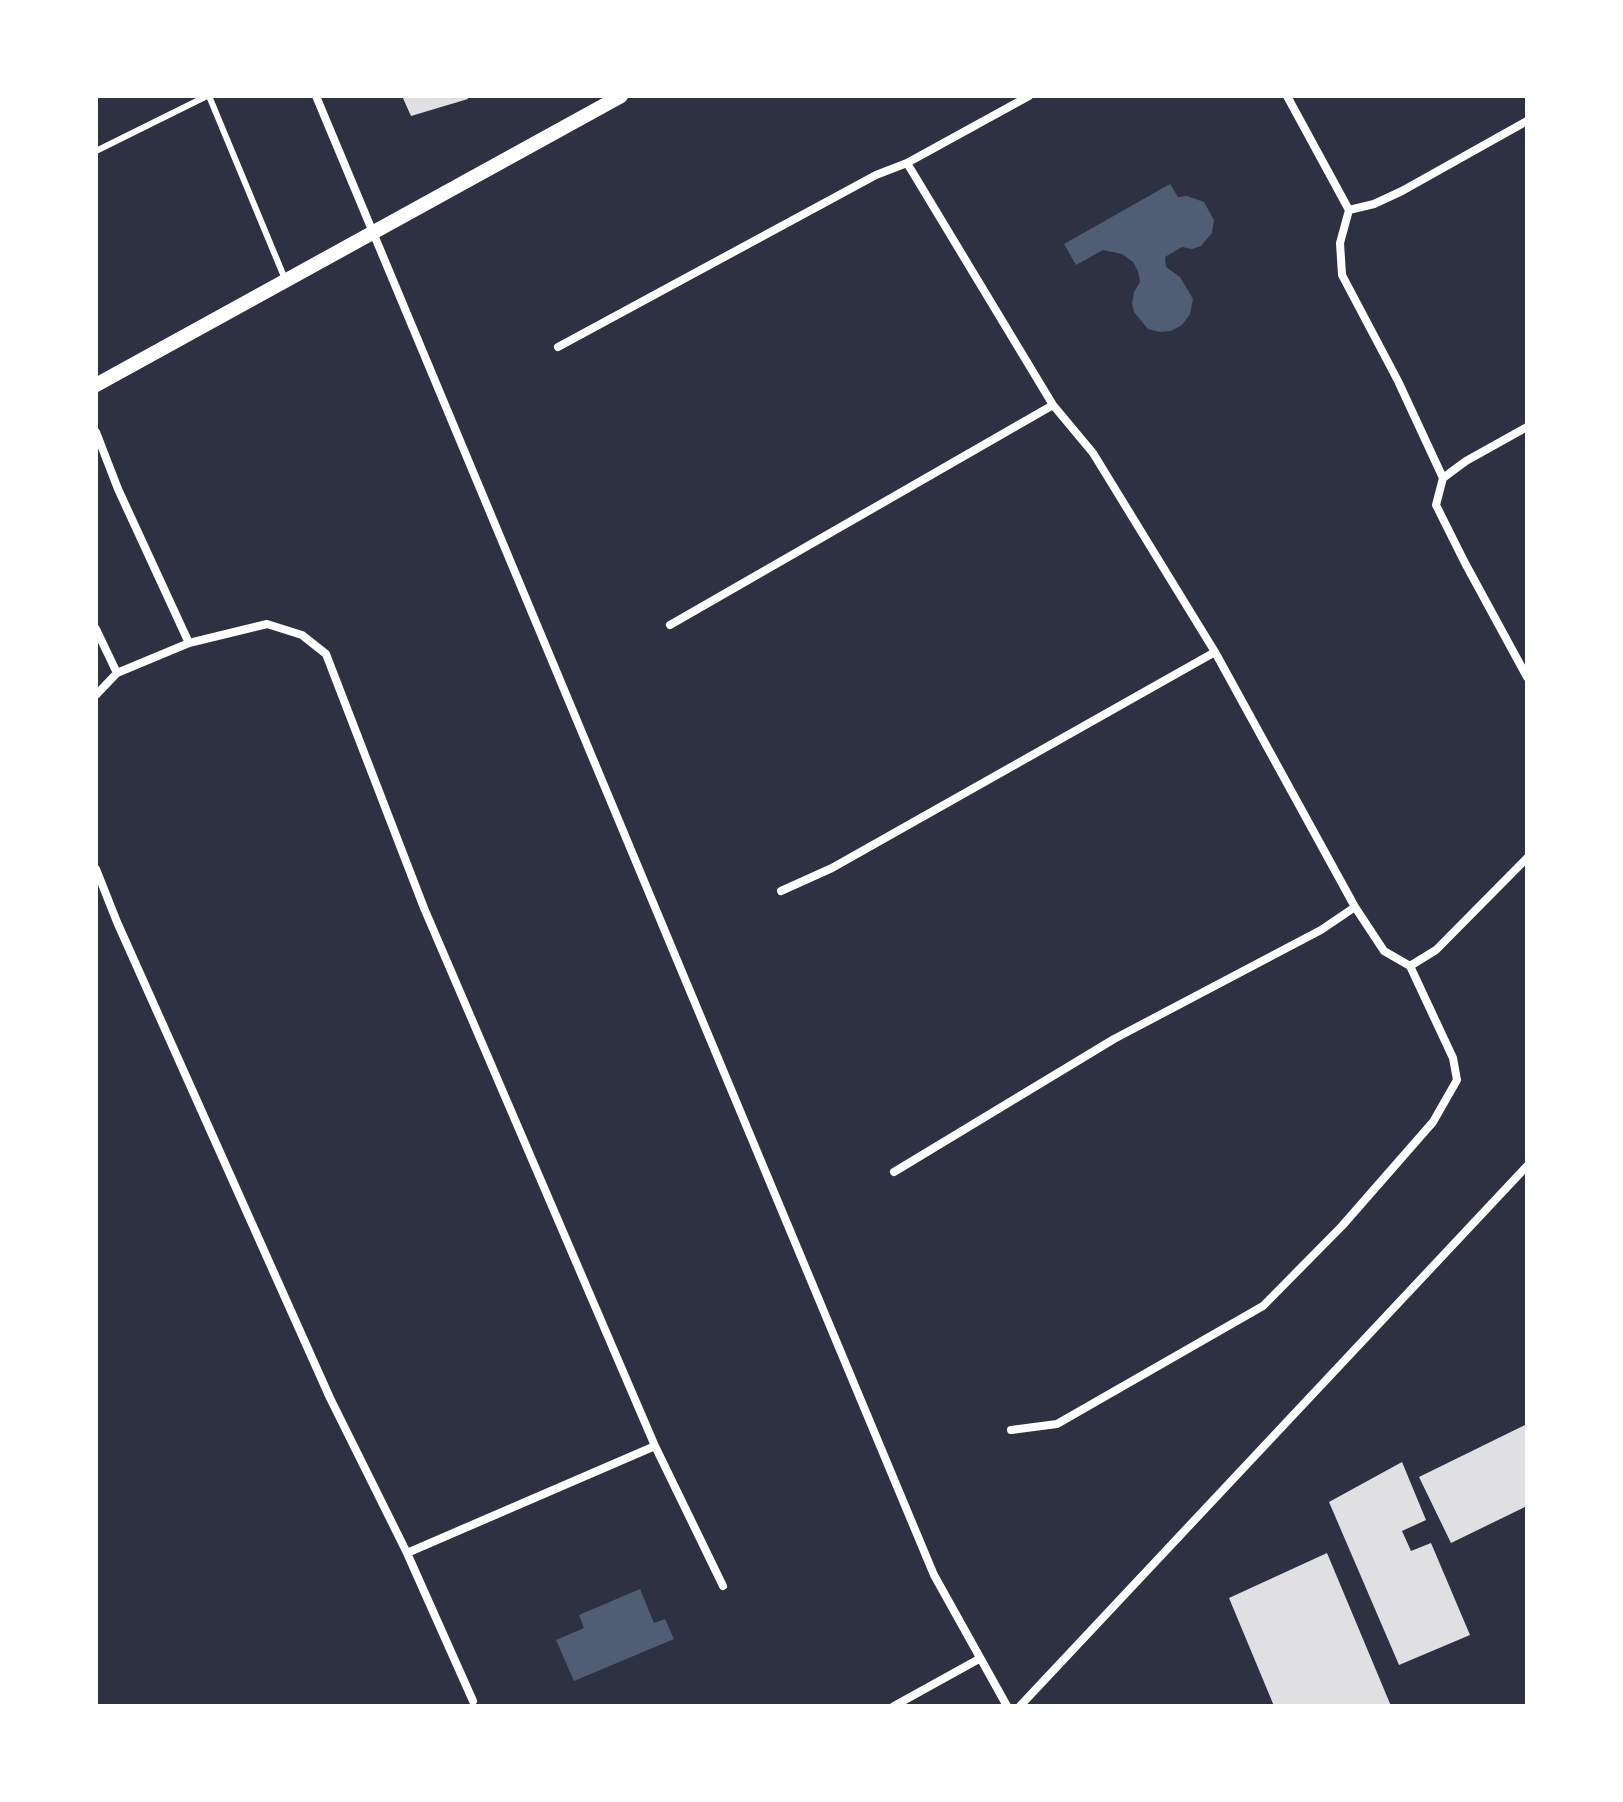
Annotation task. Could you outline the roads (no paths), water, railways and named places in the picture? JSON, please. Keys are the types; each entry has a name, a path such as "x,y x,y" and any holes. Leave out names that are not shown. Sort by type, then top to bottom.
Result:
{"street":[{"path":"316,96 934,1575 1007,1706"},
{"path":"96,385 621,96"},
{"path":"558,347 1029,96"},
{"path":"1287,96 1349,210 1340,243 1342,275 1398,381 1443,478"},
{"path":"1349,210 1374,204 1402,191 1527,121"},
{"path":"907,163 1053,405 1093,453 1215,652 1355,907 1384,951 1410,966 1453,1058 1457,1080 1433,1122 1342,1226 1263,1306 1057,1424 1011,1430"},
{"path":"670,625 1053,405"},
{"path":"1527,427 1466,461 1443,478 1436,505 1527,677"},
{"path":"96,432 118,489 189,643"},
{"path":"96,695 117,673 189,643 267,624 302,635 326,654 424,908 655,1446 723,1586"},
{"path":"96,629 117,673"},
{"path":"781,891 832,868 1215,652"},
{"path":"1410,966 1436,950 1527,858"},
{"path":"96,869 330,1398 407,1553 473,1701"},
{"path":"894,1172 1114,1039 1321,930 1355,907"},
{"path":"1020,1706 1527,1166"},
{"path":"407,1553 655,1446"},
{"path":"894,1706 979,1659"}],"lane":[{"path":"96,151 208,96 285,279"}],"water":[{"path":"1170,184 1178,197 1187,196 1204,202 1214,220 1212,233 1201,246 1192,249 1182,247 1165,257 1166,267 1180,277 1193,299 1190,314 1182,325 1160,332 1148,329 1134,312 1134,292 1140,282 1133,262 1122,254 1103,250 1076,265 1064,244"},
{"path":"640,1589 654,1623 665,1619 674,1639 574,1681 556,1640 584,1628 579,1615"}]}
